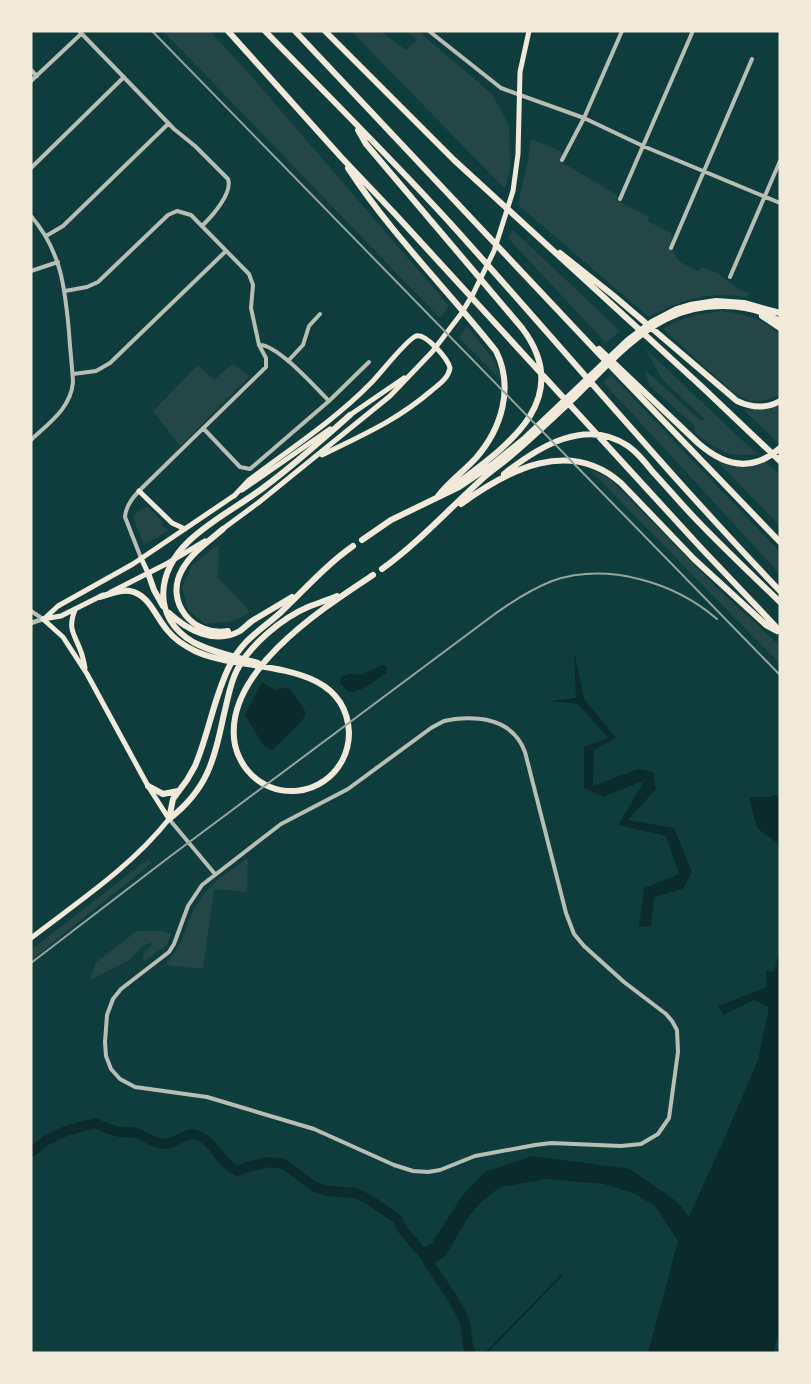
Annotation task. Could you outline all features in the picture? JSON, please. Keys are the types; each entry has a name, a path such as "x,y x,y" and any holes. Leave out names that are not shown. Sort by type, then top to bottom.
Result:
{"highway":[{"path":"228,31 767,622"},
{"path":"265,31 450,223 687,492 780,591"},
{"path":"295,31 552,305 780,542"},
{"path":"325,31 426,133 780,461"},
{"path":"354,123 366,144 522,328 538,354 542,386 530,416 513,437 437,497"},
{"path":"341,157 364,192 416,258 490,344 501,361 504,371 505,394 500,416 491,438 477,457 447,484 437,497"},
{"path":"517,219 614,296 737,401 752,407 769,406 780,401"},
{"path":"382,569 442,518 628,340 652,322 690,305 716,301 744,302 780,313"},
{"path":"552,305 715,457 733,463 753,463 764,459 780,448"},
{"path":"666,316 716,307 742,308 767,314 780,320"},
{"path":"742,308 765,317 780,328"},
{"path":"350,415 279,476 184,545 168,568 164,581 164,605 169,617 179,631 199,645 284,670 305,676 323,685 343,708 348,722 348,742 345,755 333,773 322,783 303,790 284,790 267,785 256,779 247,770 238,754 234,736 235,720 247,687 268,658 296,632 373,574"},
{"path":"442,518 550,443 582,435 613,439 629,447 642,459 696,519 780,602"},
{"path":"362,540 391,520 459,487 510,454"},
{"path":"519,466 563,460 595,466 612,476 633,495 694,559 780,632"},
{"path":"223,529 194,554 185,565 177,583 179,602 191,621 206,630 224,631 251,622"},
{"path":"169,819 173,799 191,774 223,682 234,658 252,635 278,615 325,568 353,546"},
{"path":"148,573 158,598 166,610 185,626 207,635 226,635 239,631 304,590"},
{"path":"100,597 123,591 136,593 147,602 162,624 178,641 204,655 284,670"},
{"path":"169,819 185,807 209,771 216,752 230,688 237,670 246,655 266,635 300,611 344,594"},
{"path":"148,786 165,794 179,791"}],"main road":[{"path":"44,619 61,616 75,610 186,553 223,529 390,396 432,352 461,314 484,273 502,229 513,191 518,162 521,70 529,31"},
{"path":"234,496 249,480 355,398 382,373 415,336 426,338 446,359 450,368 447,376 411,407 380,427 313,459"},
{"path":"44,619 58,606 141,558 186,529 412,372"},
{"path":"139,491 172,523 186,529"},
{"path":"141,558 148,573"},
{"path":"75,610 71,620 72,630 81,652 85,671"},
{"path":"31,938 136,855 155,837 169,819 148,786 85,671 63,637 44,619"}],"street":[{"path":"429,31 501,88 584,118 643,146 780,203"},
{"path":"562,160 584,118 622,31"},
{"path":"31,81 80,32 168,124 182,137 196,146 228,182 229,188 221,203 203,225"},
{"path":"620,199 692,33"},
{"path":"671,248 752,59"},
{"path":"31,70 37,76"},
{"path":"31,168 124,77"},
{"path":"46,236 67,222 168,124"},
{"path":"730,277 780,161"},
{"path":"65,291 87,287 102,279 162,220 174,212 183,211 189,213 203,225 249,274 252,280 250,308 259,345 266,358 266,367 139,491 128,505 125,517 141,558"},
{"path":"31,216 46,236 58,262 65,291 73,374 72,392 64,407 31,440"},
{"path":"73,374 96,370 110,363 226,251"},
{"path":"31,271 58,262"},
{"path":"288,361 303,345 309,326 320,314"},
{"path":"259,345 269,346 288,361 329,401"},
{"path":"203,428 240,467 250,469 329,401 369,362"},
{"path":"31,611 44,619"},
{"path":"31,623 44,619"},
{"path":"469,718 488,720 505,726 519,738 525,752 564,906 574,934 584,946 617,976 666,1014 677,1030 678,1052 672,1107 667,1122 654,1137 637,1145 551,1143 535,1145 475,1156 444,1169 423,1172 398,1167 314,1129 227,1103 194,1095 139,1088 127,1084 111,1069 105,1051 106,1020 111,1002 121,989 168,952 176,939 188,906 202,885 215,874 281,824 348,789 440,723 469,718"},
{"path":"169,819 215,874"}],"shaded area":[{"path":"163,31 210,31 253,78 449,306 440,318"},
{"path":"351,31 380,31 406,50 417,40 406,31 418,31 492,94 509,125 510,169 505,189"},
{"path":"531,139 561,151 563,163 617,195 618,201 649,217 647,221 671,233 674,254 679,261 698,271 702,267 717,273 741,291 749,292 748,297 720,295 697,298 674,305 649,317 518,205"},
{"path":"513,230 620,331 606,343 508,238"},
{"path":"721,311 752,318 766,324 780,335 779,396 761,401 749,401 734,393 663,329 690,317"},
{"path":"467,326 496,363 501,380 459,337"},
{"path":"645,348 758,454 739,455 724,452 695,433 694,425 649,385 644,369 700,420 706,420 662,379"},
{"path":"232,364 250,376 180,446 153,411 198,365 214,380"},
{"path":"611,375 780,552 780,574 603,382"},
{"path":"780,404 780,440 778,443 744,410"},
{"path":"714,458 728,464 746,468 766,462 780,475 780,526"},
{"path":"589,469 609,478 717,588 780,646 780,664"},
{"path":"148,507 164,523 161,525 169,530 144,545 134,520 134,515 141,509"},
{"path":"219,544 218,578 250,611 235,620 205,624 188,610 182,587 192,565"},
{"path":"574,651 584,699 616,738 594,750 593,786 638,769 653,772 656,789 628,820 674,828 692,872 683,889 654,897 651,926 639,927 644,888 679,874 666,836 618,825 645,780 603,797 584,788 584,747 608,738 578,704 550,701 576,698"},
{"path":"382,665 387,666 387,672 360,690 349,692 340,683 341,677 349,674 361,675"},
{"path":"262,682 275,690 289,687 306,714 301,722 272,750 263,745 245,715"},
{"path":"773,795 780,796 780,845 757,828 749,797 771,797"},
{"path":"248,858 247,892 214,889 203,969 166,965 182,940 194,909 207,890"},
{"path":"148,859 152,863 31,960 31,950"},
{"path":"137,931 163,931 171,934 167,945 143,962 143,955 154,942 142,946 130,960 90,980 96,962"},
{"path":"780,948 780,1331 773,1353 648,1353 678,1241 656,1207 636,1194 604,1184 547,1179 500,1187 482,1201 469,1216 446,1255 434,1264 424,1247 432,1243 462,1196 485,1172 532,1156 630,1169 676,1201 689,1216 758,1060 769,1007 754,1000 723,1015 718,1006 767,987 766,971 774,972"}],"waterway":[{"path":"31,1152 47,1140 66,1131 95,1123 114,1131 134,1132 160,1144 173,1142 193,1134 208,1142 226,1163 237,1171 270,1162 284,1164 313,1186 327,1191 355,1193 370,1200 397,1219 403,1230 425,1256 438,1249"},
{"path":"425,1256 461,1314 465,1323 468,1346 471,1353"},
{"path":"486,1353 561,1276"}],"railway":[{"path":"152,31 780,675"},
{"path":"31,963 168,858 492,616 534,589 552,581 573,576 617,575 639,579 681,595 717,619"}]}
